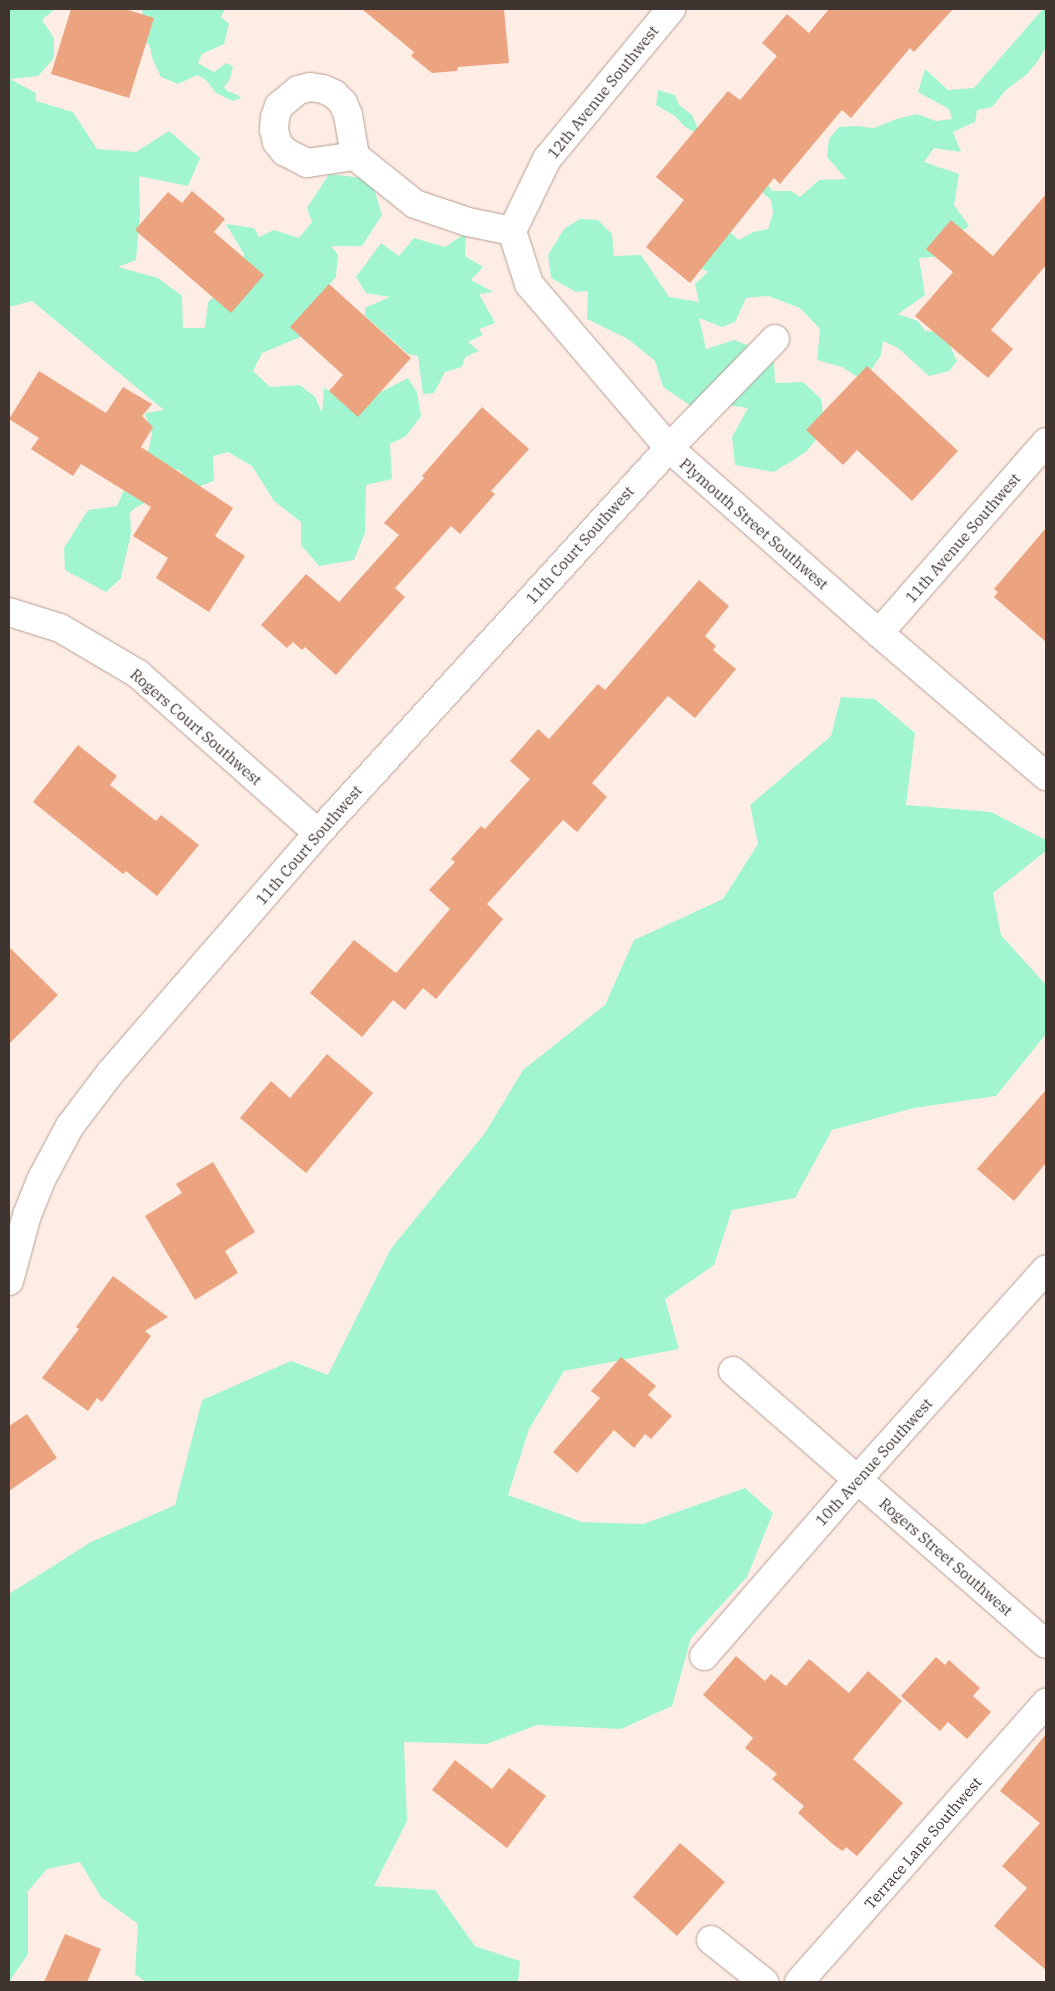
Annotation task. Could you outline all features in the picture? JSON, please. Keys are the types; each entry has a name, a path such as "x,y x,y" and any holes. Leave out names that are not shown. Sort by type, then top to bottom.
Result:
{"street":[{"name":"12th Avenue Southwest","path":"512,231 547,159 671,9"},
{"path":"356,156 415,204 468,222 512,231"},
{"name":"Plymouth Street Southwest","path":"512,231 529,284 669,448 879,633 1046,776"},
{"path":"669,448 775,339"},
{"name":"11th Avenue Southwest","path":"879,633 1046,442"},
{"name":"11th Court Southwest","path":"9,1281 27,1215 41,1180 70,1126 111,1072 318,833 669,448"},
{"name":"Rogers Court Southwest","path":"9,612 60,628 138,674 318,833"},
{"name":"10th Avenue Southwest","path":"704,1656 857,1480 1046,1269"},
{"name":"Rogers Street Southwest","path":"733,1371 1046,1644"},
{"name":"Terrace Lane Southwest","path":"799,1982 1046,1703"},
{"path":"711,1940 764,1982"}],"green space":[{"path":"9,9 55,9 42,20 54,38 54,58 38,76 10,79 36,93 36,101 73,112 97,149 136,152 169,131 200,158 188,186 139,176 140,215 136,260 118,267 158,278 182,296 183,328 205,328 208,302 244,271 244,254 226,224 254,228 259,237 274,230 299,238 312,222 307,208 329,174 371,179 382,215 362,246 331,246 338,255 336,277 318,297 322,328 262,353 253,371 270,387 300,385 315,397 322,413 324,388 344,397 381,392 408,378 417,392 421,416 406,436 390,444 392,479 366,485 365,533 354,560 319,566 301,545 301,522 274,501 252,466 228,452 213,456 214,481 195,488 179,470 169,470 154,498 135,508 130,513 131,533 121,578 106,592 65,570 64,548 88,510 117,506 128,481 147,456 152,434 145,413 164,410 32,301 9,307"},
{"path":"143,9 225,9 221,17 229,24 224,44 202,54 198,63 214,72 226,63 233,66 230,79 224,87 227,91 241,98 233,101 216,93 206,80 197,75 178,84 161,77 153,60 149,44 145,43 141,21"},
{"path":"1043,9 1046,9 1046,47 1038,61 1027,74 1006,90 992,107 977,110 975,122 953,132 961,152 934,148 924,162 959,174 954,205 969,226 950,240 950,256 919,258 925,295 898,314 918,321 925,331 944,333 957,361 949,371 929,376 898,348 883,341 881,355 864,381 842,367 817,360 820,329 800,308 768,296 746,298 735,322 722,327 699,318 706,349 734,340 752,347 774,362 775,383 803,382 821,399 825,429 806,452 774,472 735,465 732,437 748,408 721,404 691,406 663,387 655,361 628,339 587,319 588,291 576,292 551,278 548,255 564,229 580,219 598,220 612,234 614,256 641,255 669,297 699,302 695,284 708,272 697,266 723,226 739,240 753,232 768,229 773,213 771,200 694,132 684,126 675,116 656,105 658,90 675,95 679,105 692,115 698,129 764,179 772,191 791,191 800,197 819,180 846,179 827,157 829,139 839,127 874,128 917,114 936,121 952,119 949,109 918,92 925,69 948,90 974,88"},
{"path":"466,233 465,256 483,267 471,280 493,292 479,294 495,323 479,329 483,335 468,342 479,351 465,357 462,367 445,372 434,393 423,394 418,356 408,354 365,316 365,308 390,297 366,293 356,277 381,243 399,256 414,238 445,247"},
{"path":"841,697 875,699 915,733 906,805 991,812 1046,840 1046,851 993,893 1001,935 1046,985 1046,1034 996,1096 914,1108 832,1130 795,1198 732,1210 714,1265 665,1299 679,1349 564,1371 529,1429 508,1495 582,1522 643,1524 745,1488 773,1513 747,1577 691,1638 672,1706 621,1729 537,1725 487,1744 404,1742 407,1821 374,1886 435,1890 475,1946 520,1961 518,1982 146,1982 135,1974 138,1924 101,1897 80,1862 47,1869 28,1891 28,1954 9,1982 9,1594 91,1542 175,1505 202,1400 291,1361 328,1375 390,1250 485,1133 523,1070 605,1005 634,940 723,899 758,844 750,805 831,736"}],"building":[{"path":"71,9 125,9 154,18 129,98 51,74"},
{"path":"362,9 504,9 509,63 458,67 457,71 432,73 411,56 414,52"},
{"path":"829,9 953,9 914,52 910,48 851,118 842,110 780,184 774,178 690,283 646,247 684,200 656,177 728,91 740,100 777,56 762,43 787,14 809,33"},
{"path":"192,191 225,219 214,232 264,275 231,313 135,230 168,192 182,203"},
{"path":"1046,194 1046,265 991,330 1013,349 988,378 915,316 953,272 926,249 951,220 993,256"},
{"path":"329,284 411,358 358,417 329,391 343,375 290,327"},
{"path":"867,366 958,451 912,501 857,450 843,465 806,430"},
{"path":"39,371 106,413 123,387 152,404 142,416 153,427 141,447 233,508 215,536 245,556 209,612 156,578 168,558 133,536 151,507 81,464 73,476 31,449 39,438 9,419"},
{"path":"482,407 529,449 491,491 495,494 460,534 451,526 395,588 405,597 336,675 305,647 302,650 293,642 287,648 261,625 306,574 339,602 399,535 384,523 424,478 422,476"},
{"path":"1046,528 1046,642 994,597 998,592 994,589"},
{"path":"699,580 729,606 705,636 716,646 713,650 736,669 695,718 668,696 592,783 607,797 577,832 563,820 487,904 503,919 436,999 423,988 405,1010 393,1000 362,1037 310,993 354,940 396,973 450,909 429,890 455,862 451,859 481,826 485,829 530,779 510,761 538,729 549,739 598,684 605,690"},
{"path":"78,745 117,776 110,785 156,821 161,815 199,845 157,896 126,871 123,874 33,802"},
{"path":"9,947 58,995 9,1044"},
{"path":"327,1054 373,1093 306,1173 240,1118 271,1081 290,1098"},
{"path":"1046,1090 1046,1163 1014,1201 977,1169"},
{"path":"213,1162 255,1232 225,1251 238,1273 195,1300 145,1216 182,1193 176,1184"},
{"path":"113,1276 168,1317 145,1331 151,1336 102,1402 97,1398 88,1411 42,1378 79,1329 76,1327"},
{"path":"621,1357 656,1386 648,1395 672,1416 651,1439 645,1434 634,1448 614,1430 577,1473 553,1452 600,1398 591,1391"},
{"path":"27,1414 57,1458 9,1491 9,1426"},
{"path":"736,1656 765,1681 771,1674 786,1686 809,1659 849,1693 868,1671 902,1701 853,1759 903,1803 857,1856 846,1847 843,1851 835,1846 798,1813 804,1806 772,1779 777,1774 745,1748 753,1738 703,1695"},
{"path":"936,1657 945,1665 949,1660 980,1688 973,1696 991,1712 967,1739 948,1722 940,1731 901,1696"},
{"path":"1046,1734 1046,1970 994,1926 1027,1888 1002,1866 1040,1823 1000,1791"},
{"path":"455,1760 492,1789 509,1768 546,1796 507,1848 432,1790"},
{"path":"680,1843 725,1882 677,1936 633,1897"},
{"path":"65,1934 101,1949 87,1982 44,1982"}]}
